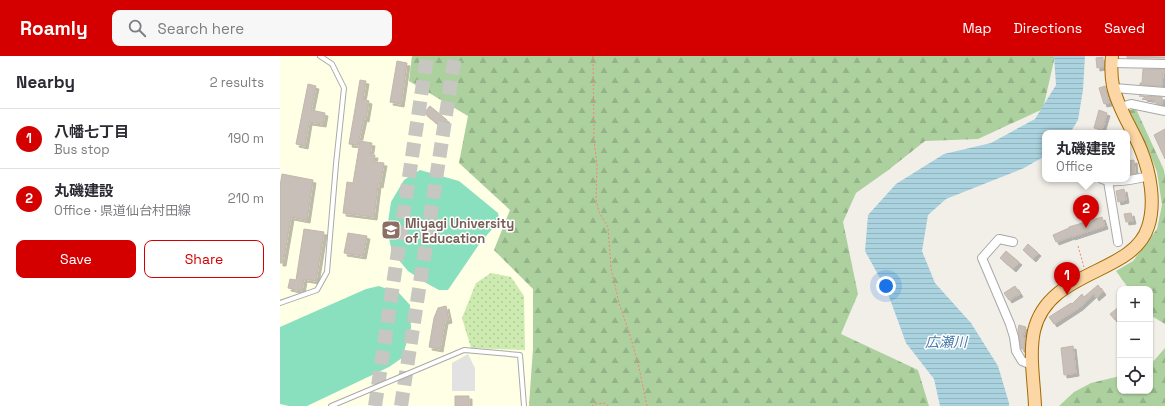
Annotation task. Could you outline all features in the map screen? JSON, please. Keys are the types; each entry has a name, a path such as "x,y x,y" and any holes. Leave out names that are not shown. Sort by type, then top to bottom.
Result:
{"main road":[{"path":"1035,406 1032,341 1034,329 1046,306 1054,296 1066,287 1128,254 1139,243 1148,228 1151,213 1149,176 1141,150 1120,107 1114,88 1112,60"}],"street":[{"path":"1112,60 1165,64"},
{"path":"1114,88 1165,92"},
{"path":"1120,107 1131,104 1165,111"},
{"path":"1130,179 1149,176"},
{"path":"1105,182 1118,242"},
{"path":"1013,242 999,239 982,258 1010,324 1016,351 1022,361 1032,366"}],"lane":[{"path":"280,303 317,290 327,272 344,88 332,64 320,56"},
{"path":"331,406 464,350 520,355 524,406"}],"path":[{"path":"593,56 596,199 599,212 608,227 611,268 619,303 638,363 647,406"},
{"path":"1078,246 1084,268"},
{"path":"592,406 595,404 605,403 608,406"}],"shaded area":[{"name":"Miyagi University of Education","path":"280,56 412,56 409,81 468,116 459,163 510,210 494,250 533,289 533,349 529,406 280,406"},
{"path":"468,354 475,368 475,391 452,391 452,363"}],"green space":[{"path":"412,56 1055,56 1043,109 978,139 925,141 856,193 843,222 858,294 841,334 918,370 929,406 529,406 533,349 533,289 494,250 510,210 459,163 468,116 409,81"},
{"path":"1136,109 1164,170 1165,324 1153,317 1153,286 1127,286 1116,271 1133,261 1157,229 1162,205 1157,172 1129,110"},
{"path":"420,170 459,181 498,213 499,218 493,228 480,243 448,290 439,290 408,271 392,252 387,229 391,202 404,180"},
{"path":"491,273 511,277 524,296 525,350 471,348 462,318 476,283"},
{"path":"379,286 399,293 410,305 411,328 402,358 389,367 307,406 289,406 280,404 280,327 366,289"},
{"path":"1165,348 1165,406 1059,406 1074,392 1091,383 1117,377 1117,394 1153,394 1153,362"}],"water":[{"name":"広瀬川","path":"1054,56 1085,56 1083,90 1078,120 1072,130 1042,130 1042,158 1024,168 946,199 928,215 922,251 935,283 971,323 998,366 1009,403 1009,406 940,406 934,379 906,343 887,291 865,251 868,215 896,184 944,154 991,143 1035,119 1056,85"}],"building":[{"path":"1127,56 1165,57 1165,58 1127,58"},
{"path":"1103,57 1103,67 1097,68 1096,58"},
{"path":"397,61 407,63 401,104 390,102"},
{"path":"1143,69 1165,69 1165,72 1163,72 1162,86 1140,85 1140,83 1142,83"},
{"path":"360,80 366,81 363,99 369,101 366,119 364,118 358,145 349,144"},
{"path":"308,84 316,86 311,110 325,113 323,124 309,122 305,146 296,144"},
{"path":"1105,86 1109,103 1104,104 1099,88"},
{"path":"1144,96 1162,97 1162,104 1155,103 1155,100 1144,98"},
{"path":"430,106 447,120 441,127 424,113"},
{"path":"1099,110 1107,113 1102,130 1094,128"},
{"path":"1165,129 1165,159 1154,135"},
{"path":"360,141 372,143 370,155 375,155 374,162 384,163 380,185 378,184 374,217 343,213 347,182 353,183"},
{"path":"1134,160 1134,174 1130,174 1130,161"},
{"path":"282,174 313,180 307,220 291,217 283,263 280,263 280,186"},
{"path":"1124,189 1126,200 1118,202 1116,191"},
{"path":"1131,213 1133,221 1126,222 1124,214"},
{"path":"1102,217 1105,226 1056,242 1053,235 1069,227"},
{"path":"304,229 324,232 316,281 304,279 302,291 288,288 290,279 296,280"},
{"path":"348,233 367,236 363,256 344,253"},
{"path":"1028,244 1038,253 1033,259 1023,250"},
{"path":"1006,251 1019,262 1013,269 1000,258"},
{"path":"1098,285 1103,292 1096,298 1094,294 1080,307 1054,324 1049,317 1071,303 1072,304 1082,294 1084,297"},
{"path":"1015,286 1020,294 1009,300 1004,293"},
{"path":"446,306 449,320 445,321 440,349 429,347 434,318 438,308"},
{"path":"1117,308 1117,318 1115,320 1110,314"},
{"path":"1019,325 1026,327 1023,337 1025,338 1024,349 1021,349 1018,330"},
{"path":"1073,346 1076,373 1064,375 1061,348"},
{"path":"455,396 469,396 469,406 455,406"}],"tunnel":[{"path":"375,406 427,56"},
{"path":"401,406 455,56"}],"place":[{"name":"丸磯建設","path":"1086,228"},
{"name":"Miyagi University of Education","path":"391,230"},
{"name":"八幡七丁目","path":"1067,295"}]}
